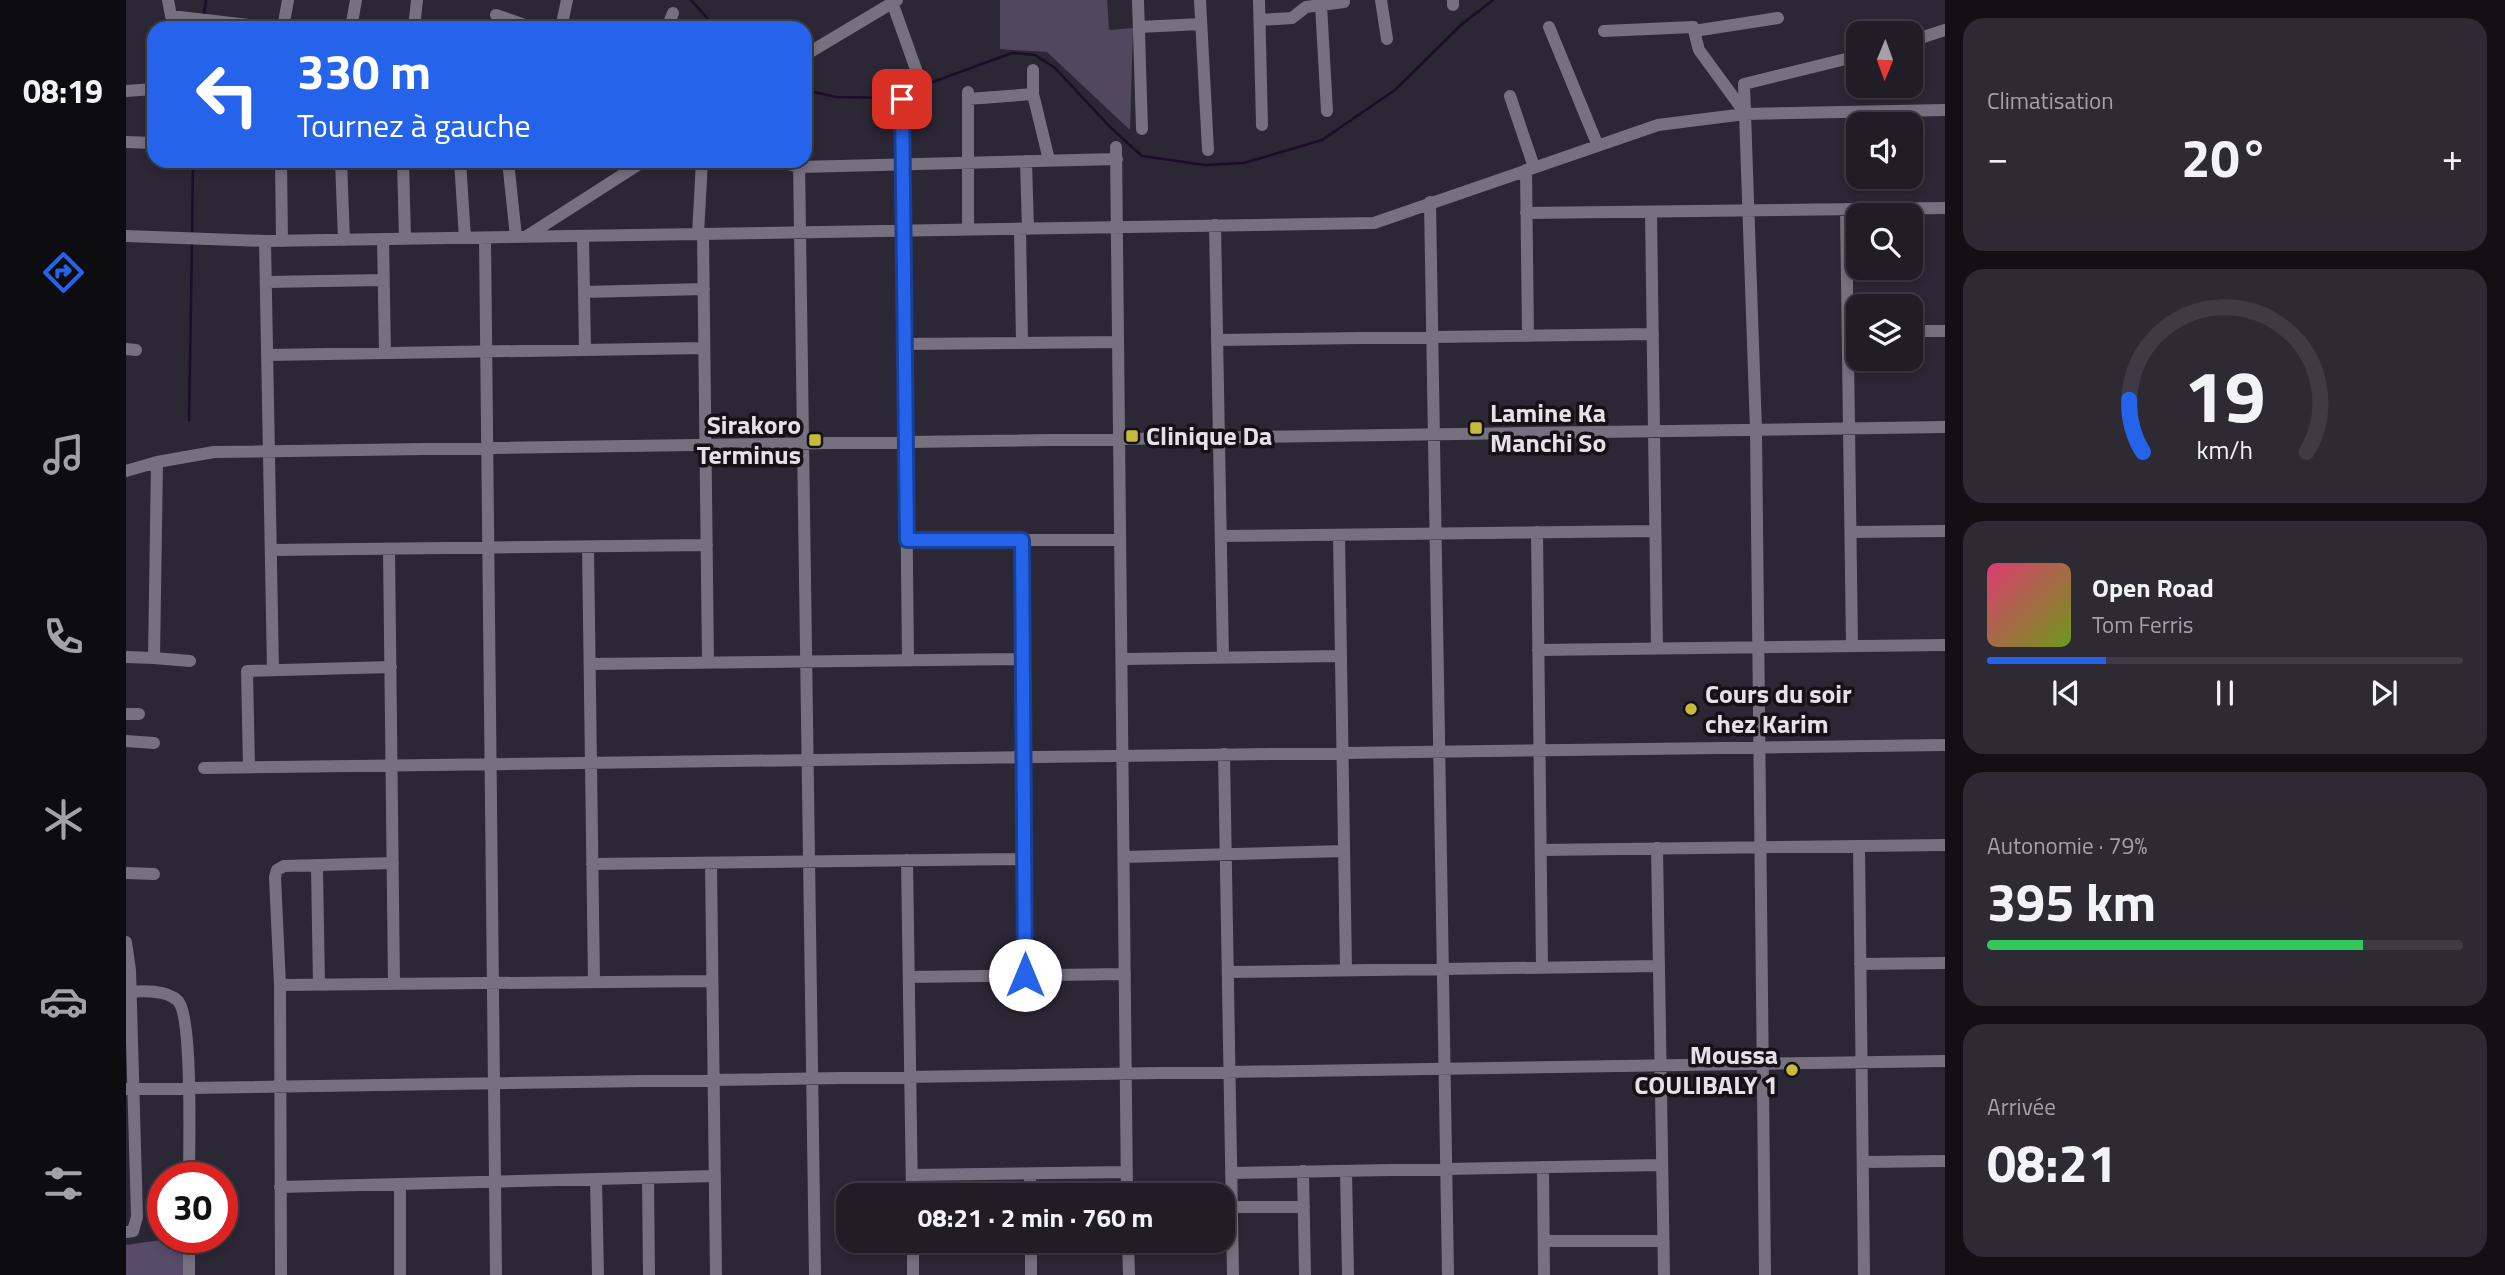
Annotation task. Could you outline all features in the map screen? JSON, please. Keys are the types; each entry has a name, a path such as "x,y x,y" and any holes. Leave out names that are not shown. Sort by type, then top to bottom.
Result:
{"street":[{"path":"168,0 171,16 214,21"},
{"path":"284,21 288,0"},
{"path":"352,21 356,0"},
{"path":"415,21 417,0"},
{"path":"562,21 567,0"},
{"path":"1138,0 1142,129"},
{"path":"1200,0 1208,150"},
{"path":"1259,0 1262,125"},
{"path":"1381,0 1387,39"},
{"path":"812,51 895,1 918,75"},
{"path":"1260,20 1292,18 1306,7 1344,2"},
{"path":"1327,3 1327,111"},
{"path":"670,21 673,13"},
{"path":"496,15 513,21"},
{"path":"1694,31 1778,18"},
{"path":"1139,27 1201,24"},
{"path":"1549,27 1598,146"},
{"path":"1604,32 1693,27 1699,50 1745,114"},
{"path":"1923,37 1945,30"},
{"path":"1765,1275 1756,430 1744,84 1846,59"},
{"path":"1033,70 1034,94 1049,160"},
{"path":"126,91 147,90"},
{"path":"968,230 968,95 1034,94"},
{"path":"1510,96 1530,168 1526,213 1528,336"},
{"path":"902,99 908,660"},
{"path":"126,236 282,241 1374,223 1658,125 1745,114 1945,110"},
{"path":"126,142 147,144"},
{"path":"812,164 1026,161 1116,153 1127,1183"},
{"path":"1022,343 1026,161"},
{"path":"281,168 282,241"},
{"path":"341,168 344,240"},
{"path":"403,168 405,239"},
{"path":"460,168 465,238"},
{"path":"509,168 521,237"},
{"path":"521,237 633,168"},
{"path":"702,168 700,234 704,289 708,663"},
{"path":"799,168 815,1275"},
{"path":"1430,202 1447,1275"},
{"path":"1923,208 1945,208"},
{"path":"1526,213 1846,209"},
{"path":"1651,212 1657,648"},
{"path":"1215,225 1223,658"},
{"path":"583,236 585,350"},
{"path":"485,238 496,1275"},
{"path":"383,239 385,353"},
{"path":"265,241 273,670"},
{"path":"266,282 383,280"},
{"path":"584,292 704,289"},
{"path":"1923,331 1945,331"},
{"path":"1217,340 1653,334"},
{"path":"905,344 1118,342"},
{"path":"267,355 704,348"},
{"path":"1851,371 1849,428 1852,646"},
{"path":"126,471 157,462 214,452 1945,427"},
{"path":"154,658 157,462"},
{"path":"1221,536 1655,531"},
{"path":"1850,533 1945,531"},
{"path":"1537,532 1542,968"},
{"path":"1339,534 1346,970"},
{"path":"907,540 1120,540"},
{"path":"1022,540 1025,975"},
{"path":"271,550 707,545"},
{"path":"588,547 594,982"},
{"path":"389,549 394,984"},
{"path":"1538,650 1945,645"},
{"path":"1122,659 1341,656"},
{"path":"126,657 190,660"},
{"path":"590,664 1023,659"},
{"path":"248,767 247,671 391,667"},
{"path":"126,741 154,743"},
{"path":"204,768 1945,745"},
{"path":"1224,754 1231,1183"},
{"path":"1541,850 1945,845"},
{"path":"1859,846 1864,1275"},
{"path":"1657,848 1664,1275"},
{"path":"1124,858 1344,852"},
{"path":"592,864 1024,859"},
{"path":"907,860 912,1183"},
{"path":"281,1275 277,870 284,866 317,868 393,863"},
{"path":"712,863 716,1275"},
{"path":"317,868 318,985"},
{"path":"126,873 154,874"},
{"path":"126,942 137,1217 132,1231 126,1233"},
{"path":"1860,964 1945,963"},
{"path":"1228,972 1659,966"},
{"path":"909,977 1125,974"},
{"path":"280,985 712,981"},
{"path":"128,992 163,993 175,997 184,1008 189,1088 189,1162"},
{"path":"130,1089 1945,1061"},
{"path":"1863,1162 1945,1161"},
{"path":"1231,1173 1662,1165"},
{"path":"1543,1167 1544,1275"},
{"path":"1303,1171 1305,1275"},
{"path":"1346,1171 1348,1275"},
{"path":"912,1175 1127,1172"},
{"path":"1030,1174 1030,1183"},
{"path":"281,1187 715,1176"},
{"path":"648,1178 649,1275"},
{"path":"596,1179 598,1275"},
{"path":"400,1184 400,1275"},
{"path":"1235,1207 1304,1207"},
{"path":"1544,1241 1663,1241"},
{"path":"190,1253 190,1275"},
{"path":"913,1253 913,1275"},
{"path":"1031,1253 1031,1275"},
{"path":"1128,1253 1129,1275"},
{"path":"1233,1253 1233,1275"}],"shaded area":[{"path":"1000,0 1107,0 1109,30 1133,28 1130,130 1047,52 1000,49"},
{"path":"147,1242 147,1253 181,1253 189,1261 184,1275 126,1275 126,1245"}],"waterway":[{"path":"204,14 206,0"},
{"path":"691,0 710,21"},
{"path":"812,92 836,97 889,98 1012,53 1035,55 1055,68 1111,128 1142,156 1205,165 1244,163 1322,140 1395,90 1462,24 1493,0"},
{"path":"192,234 193,168"},
{"path":"189,420 192,241"}],"place":[{"name":"Lamine Ka Manchi So","path":"1476,428"},
{"name":"Clinique Da","path":"1132,436"},
{"name":"Sirakoro Terminus","path":"815,440"},
{"name":"Cours du soir chez Karim","path":"1691,709"},
{"name":"Moussa COULIBALY 1","path":"1792,1070"}],"route":[{"path":"902,99 907,540 1022,540 1025,975"}]}
